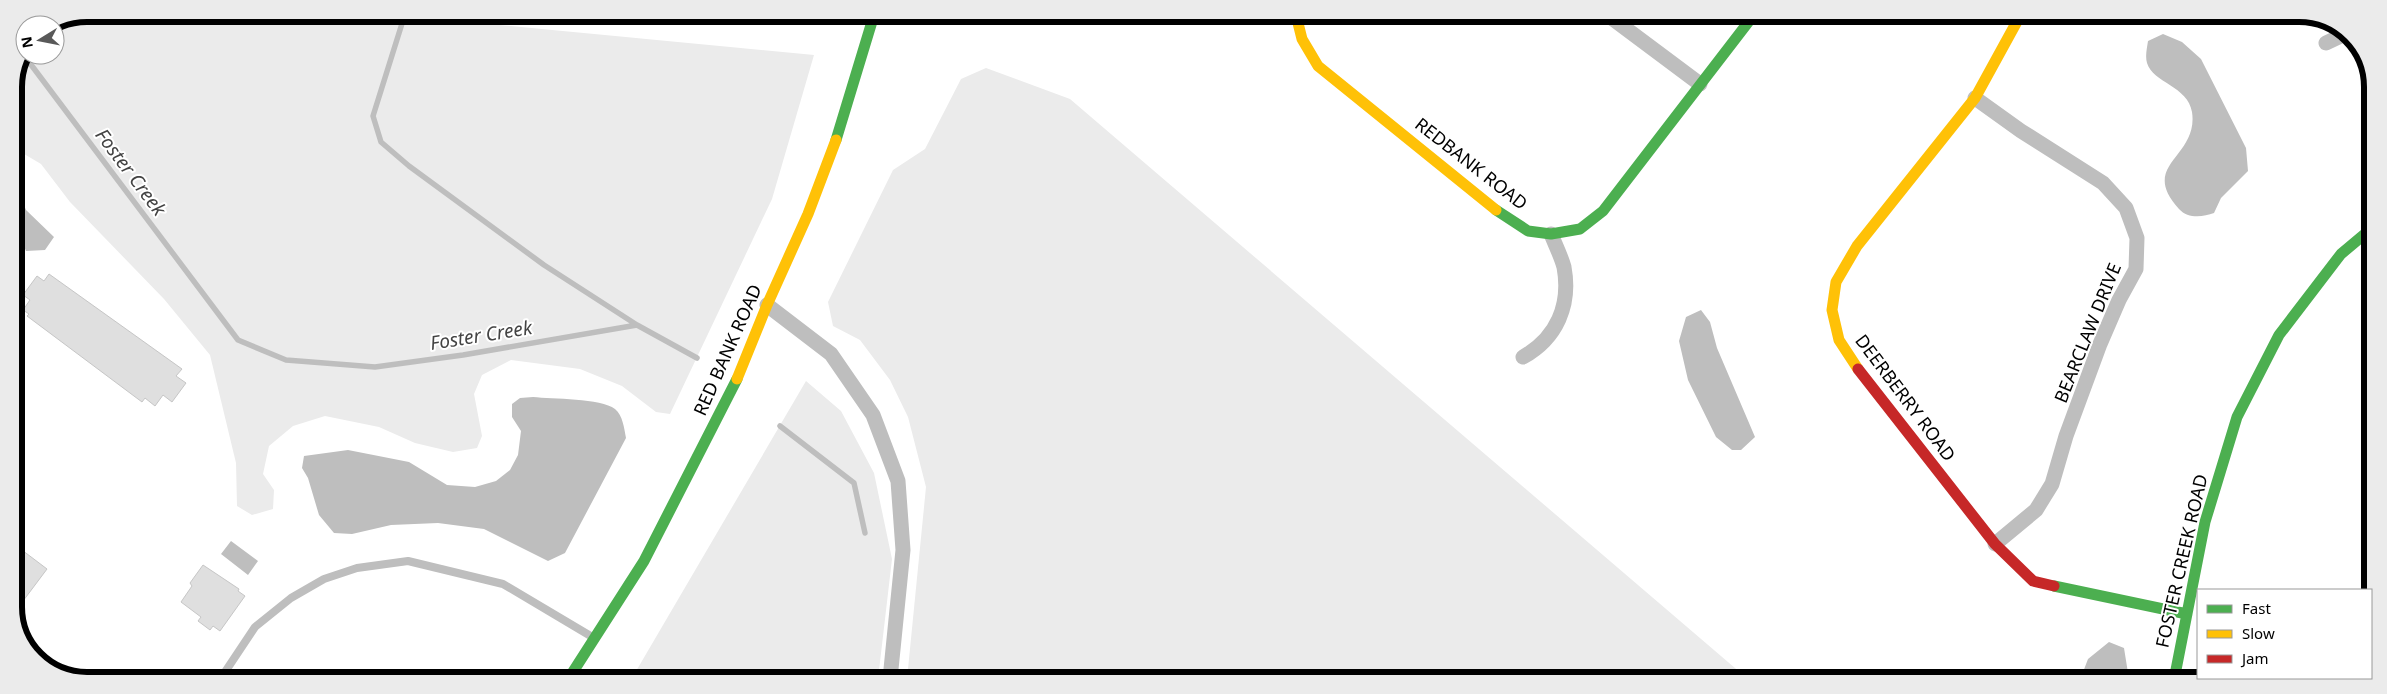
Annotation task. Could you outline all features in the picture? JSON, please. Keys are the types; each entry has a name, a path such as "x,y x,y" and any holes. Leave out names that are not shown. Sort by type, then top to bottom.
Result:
{"street":[{"name":"RED BANK ROAD","path":"572,672 644,561 744,366 767,305 808,214 837,137 872,23"},
{"name":"REDBANK ROAD","path":"1298,23 1302,39 1318,66 1353,96 1498,211 1528,231 1551,234 1580,229 1603,211 1748,23"},
{"path":"1618,23 1700,84"},
{"name":"DEERBERRY ROAD","path":"2016,23 1975,98 1857,246 1836,282 1832,310 1839,340 1858,368 1995,544 2033,581 2187,614"},
{"path":"2326,43 2340,37"},
{"name":"BEARCLAW DRIVE","path":"1975,98 2021,131 2103,183 2126,208 2137,238 2136,270 2119,300 2100,344 2066,436 2052,484 2036,510 1995,544"},
{"path":"1523,357 1540,348 1558,323 1566,294 1564,266 1551,234"},
{"name":"FOSTER CREEK ROAD","path":"2176,672 2205,522 2237,418 2279,335 2341,254 2364,235"},
{"path":"767,305 831,354 873,415 898,481 903,550 891,672"}],"lane":[{"path":"225,672 255,627 290,598 324,579 357,568 408,561 503,584 595,639"}],"shaded area":[{"path":"87,23 480,23 814,55 772,199 670,414 656,412 622,386 580,369 511,360 482,375 474,394 482,436 477,448 453,452 415,443 379,427 325,416 293,426 269,446 263,474 274,490 273,509 252,515 237,506 236,463 210,355 164,299 70,202 41,164 23,153 24,75 26,65 65,65 65,26"},
{"path":"2163,34 2182,42 2201,59 2246,148 2248,171 2221,198 2214,213 2191,216 2179,209 2168,194 2165,181 2167,171 2187,140 2192,128 2192,112 2184,96 2150,70 2147,63 2148,41"},
{"path":"986,68 1070,99 1740,672 908,672 926,487 908,417 890,380 860,340 833,326 828,302 893,170 925,149 961,79"},
{"path":"23,203 26,210 54,237 45,250 26,251 23,245"},
{"path":"1701,310 1710,322 1717,348 1755,437 1741,450 1732,450 1716,437 1688,380 1679,341 1686,317"},
{"path":"806,381 841,411 874,473 892,559 879,672 636,672"},
{"path":"533,397 588,401 608,405 618,412 625,430 626,438 565,553 548,561 484,529 438,523 391,525 352,534 334,533 319,515 308,478 302,468 304,456 348,450 409,462 447,485 475,487 496,481 510,470 518,455 521,431 512,417 512,404 520,398"},
{"path":"231,541 258,561 248,575 221,554"},
{"path":"2109,642 2124,648 2128,672 2083,672 2088,659"}],"building":[{"path":"49,274 182,369 176,376 186,383 172,402 163,395 155,406 145,398 142,402 27,316 29,314 23,310 30,300 23,295 37,276 44,281"},
{"path":"23,551 47,569 23,601"},
{"path":"203,565 239,589 238,591 245,596 220,631 213,626 210,630 198,621 201,617 181,602 192,586 190,583"}],"waterway":[{"name":"Foster Creek","path":"402,23 373,116 381,142 409,166 544,265 637,325 697,358"},
{"name":"Foster Creek","path":"31,65 238,340 286,360 375,367 463,355 637,325"},
{"path":"780,426 854,483 865,533"}],"traffic: fast":[{"path":"836,140 872,23"},
{"path":"1496,210 1528,231 1551,234 1580,229 1603,211 1748,23"},
{"path":"2176,672 2205,522 2237,417 2279,335 2341,254 2364,235"},
{"path":"573,672 644,561 737,379"},
{"path":"2054,586 2187,614"}],"traffic: slow":[{"path":"1298,23 1302,39 1318,66 1496,210"},
{"path":"1858,369 1839,340 1832,310 1836,282 1857,246 1975,98 2016,23"},
{"path":"737,379 767,305 808,214 836,140"}],"traffic: jam":[{"path":"1858,369 1995,544 2033,581 2054,586"}]}
